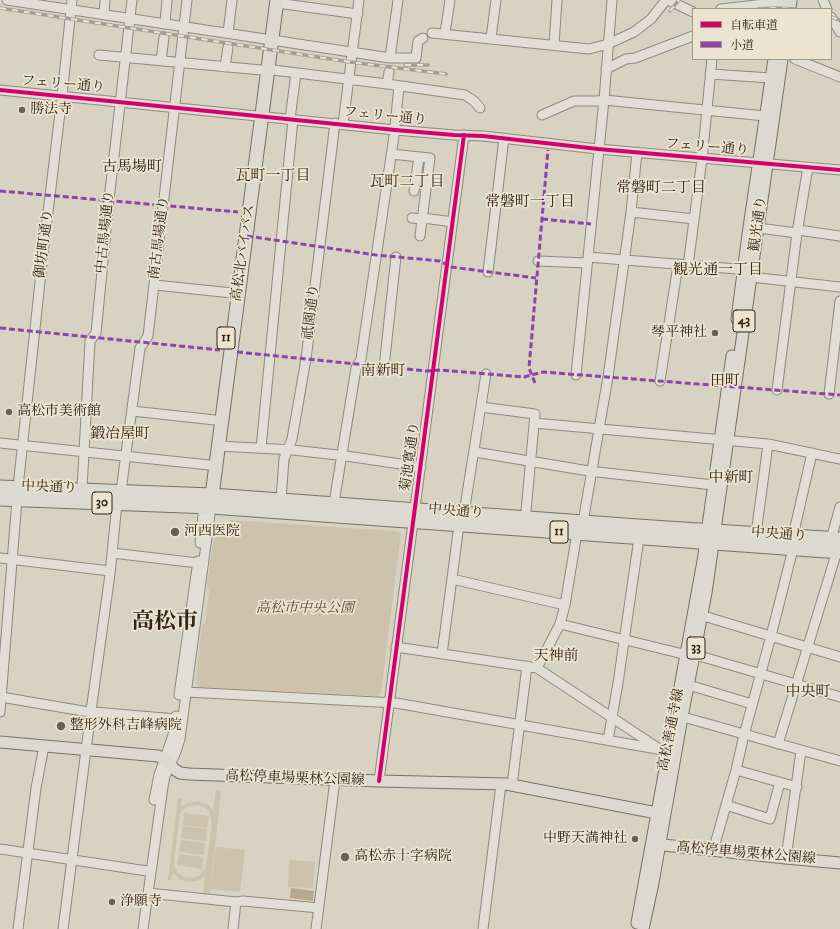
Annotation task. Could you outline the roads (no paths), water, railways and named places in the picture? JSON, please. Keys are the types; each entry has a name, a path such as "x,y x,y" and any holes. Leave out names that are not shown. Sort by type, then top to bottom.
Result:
{"highway":[{"name":"高松北バイパス","path":"208,501 219,446 258,116 268,40 275,1"},
{"name":"高松北バイパス","path":"208,501 209,465 258,116"},
{"name":"中央通り","path":"0,487 18,494 208,501 837,545"},
{"name":"中央通り","path":"0,499 18,494 82,489 119,497"},
{"name":"中央通り","path":"208,501 281,500 334,503 414,515"},
{"name":"中央通り","path":"580,528 640,538 710,537 756,534 793,542"}],"main road":[{"name":"観光通り","path":"710,537 748,273 758,228 765,116 774,60"},
{"name":"観光通り","path":"748,273 748,234 763,164 782,60"},
{"name":"観光通り","path":"710,537 713,486 724,440"},
{"name":"高松善通寺線","path":"643,929 661,814 668,751 685,684 710,537"},
{"name":"高松停車場栗林公園線","path":"0,742 158,756 180,773 189,774 379,782 506,784 661,814"},
{"name":"高松停車場栗林公園線","path":"656,845 840,863"}],"street":[{"path":"7,0 390,58 416,58 418,41 423,38"},
{"name":"御坊町通り","path":"0,712 3,635 13,559 23,445 72,0"},
{"path":"104,14 105,0"},
{"name":"中古馬場通り","path":"82,489 90,341 96,333 132,0"},
{"path":"165,23 167,0"},
{"name":"南古馬場通り","path":"63,929 119,497 126,457 140,348 148,336 187,0"},
{"path":"228,33 232,0"},
{"name":"祇園通り","path":"281,500 284,459 292,439 306,359 339,124 349,79 359,0"},
{"path":"390,58 398,0"},
{"path":"446,33 450,0"},
{"path":"491,38 496,0"},
{"path":"554,45 557,0"},
{"path":"576,375 604,100 612,0"},
{"path":"432,33 446,33 589,49 608,44 634,32 651,19 667,0 692,12"},
{"path":"275,1 358,14"},
{"path":"733,8 786,4"},
{"path":"606,68 626,59 635,58 692,36"},
{"path":"161,61 164,37"},
{"path":"225,67 228,47"},
{"path":"99,55 296,73 387,84 465,95 474,101 480,108"},
{"path":"688,266 702,159 712,60"},
{"path":"798,60 840,77"},
{"path":"387,84 389,72"},
{"path":"261,448 296,73"},
{"path":"710,74 771,78"},
{"path":"334,503 356,368 361,359 392,154 399,86"},
{"name":"フェリー通り","path":"0,90 395,130 504,138 702,159 840,170"},
{"path":"542,115 574,101 604,100 765,116"},
{"name":"菊池寛通り","path":"379,782 464,135"},
{"path":"488,272 504,138"},
{"path":"537,668 560,624 592,471 631,212 637,152"},
{"path":"392,154 430,158 420,236"},
{"path":"414,191 419,157"},
{"path":"777,390 797,232 808,168"},
{"path":"631,212 694,219"},
{"path":"412,218 453,222"},
{"path":"758,228 840,236"},
{"path":"384,367 396,257"},
{"path":"538,261 624,260 748,273 840,288"},
{"path":"660,381 678,265"},
{"path":"154,285 232,293"},
{"path":"829,394 840,301"},
{"path":"442,654 461,519 482,408 486,374"},
{"path":"482,408 535,414 525,524"},
{"path":"132,411 215,420"},
{"path":"534,423 768,444 840,459"},
{"path":"0,443 209,465"},
{"path":"756,534 768,444"},
{"path":"219,446 287,450 420,467"},
{"path":"474,452 592,471 713,486"},
{"path":"713,851 771,636 812,453"},
{"path":"143,929 161,795 174,735 208,501"},
{"path":"139,929 156,786 167,762 176,752 180,739 200,596 208,501"},
{"path":"778,744 837,545 840,507"},
{"path":"608,740 640,538"},
{"path":"112,553 198,563"},
{"path":"399,554 409,556"},
{"path":"0,558 110,571"},
{"path":"452,579 564,605"},
{"path":"200,596 202,600 200,618 206,619"},
{"path":"698,614 840,657"},
{"path":"560,624 703,657 840,697"},
{"path":"396,647 537,668 668,751"},
{"path":"178,654 179,668 182,676"},
{"path":"483,929 506,784 519,725 527,666"},
{"path":"685,684 752,704"},
{"path":"186,692 288,694 389,702 668,751"},
{"path":"1,697 91,711 176,719"},
{"path":"678,716 840,761"},
{"path":"18,929 36,788 44,746"},
{"path":"786,858 801,751"},
{"path":"736,770 797,787"},
{"path":"316,929 335,780"},
{"path":"726,805 770,819 780,782"},
{"path":"0,849 147,871"},
{"path":"148,893 236,902 243,901 319,908"},
{"path":"233,929 236,902"}],"railway":[{"path":"670,11 679,0"},
{"path":"0,8 350,62 446,74"},
{"path":"832,17 840,20"},
{"path":"405,65 428,65"}],"place":[{"name":"勝法寺","path":"22,110"},
{"name":"琴平神社","path":"715,333"},
{"name":"高松市美術館","path":"9,412"},
{"name":"河西医院","path":"175,532"},
{"name":"整形外科吉峰病院","path":"61,726"},
{"name":"中野天満神社","path":"635,839"},
{"name":"高松赤十字病院","path":"345,857"},
{"name":"浄願寺","path":"112,902"}],"district":[{"name":"古馬場町","path":"132,168"},
{"name":"瓦町一丁目","path":"273,177"},
{"name":"瓦町二丁目","path":"407,183"},
{"name":"常磐町二丁目","path":"661,189"},
{"name":"常磐町一丁目","path":"530,203"},
{"name":"観光通一丁目","path":"718,271"},
{"name":"南新町","path":"383,372"},
{"name":"田町","path":"725,382"},
{"name":"鍛冶屋町","path":"120,435"},
{"name":"中新町","path":"731,479"},
{"name":"高松市","path":"165,623"},
{"name":"天神前","path":"556,657"},
{"name":"中央町","path":"808,693"}],"park label":[{"name":"高松市中央公園","path":"305,609"}]}
